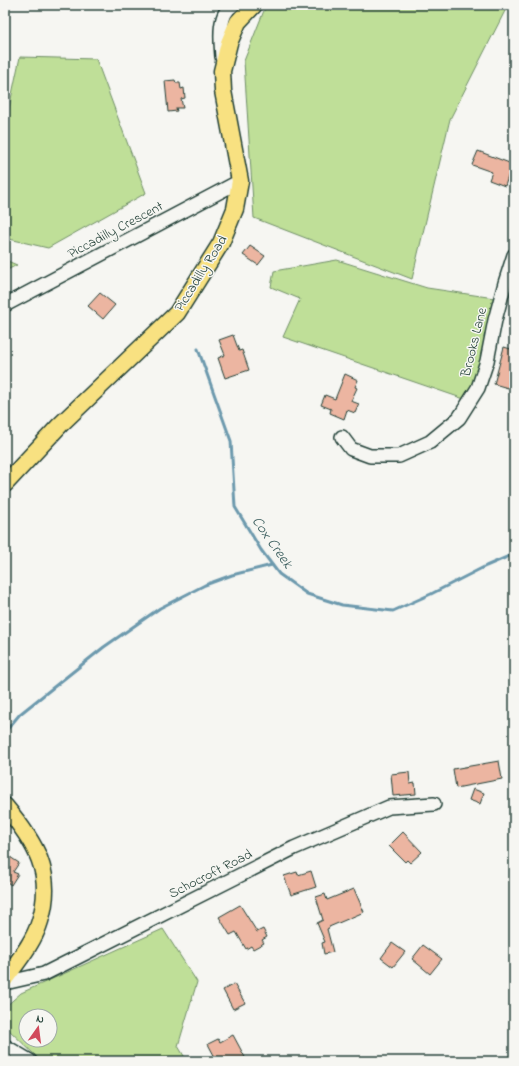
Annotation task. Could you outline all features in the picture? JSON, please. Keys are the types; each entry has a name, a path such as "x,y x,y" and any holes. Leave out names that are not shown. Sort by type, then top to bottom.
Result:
{"main road":[{"name":"Piccadilly Road","path":"5,484 60,425 177,313 221,243 235,208 240,181 223,91 222,71 229,42 238,22 254,5"},
{"path":"5,806 37,851 44,874 46,892 40,921 27,947 5,979"}],"street":[{"path":"222,71 222,24 226,13 230,7 234,5"},
{"name":"Piccadilly Crescent","path":"5,305 240,181"},
{"name":"Brooks Lane","path":"342,437 351,449 370,456 399,456 430,442 458,418 478,388 487,361 495,320 514,255"},
{"name":"Schocroft Road","path":"5,983 44,974 294,848 390,807 434,804"},
{"path":"5,1046 30,1061"}],"green space":[{"path":"271,5 508,5 450,119 412,279 254,218 244,61 265,8"},
{"path":"20,57 96,59 146,193 48,248 5,238 5,127"},
{"path":"5,260 17,265 5,271"},
{"path":"337,260 427,288 501,299 470,401 283,337 300,299 271,287 274,271"},
{"path":"163,929 197,982 178,1046 187,1061 41,1061 28,1048 58,1048 58,1008 18,1008 18,1039 5,1026 5,1007 21,993"}],"building":[{"path":"175,80 176,83 180,83 181,89 184,88 185,98 181,99 183,108 176,108 177,111 168,112 165,81"},
{"path":"478,151 512,164 505,186 489,180 492,172 472,165"},
{"path":"250,246 265,256 258,265 243,255"},
{"path":"100,293 115,305 103,319 88,306"},
{"path":"233,335 239,351 242,350 249,370 225,378 218,358 225,355 219,340"},
{"path":"504,347 514,350 514,367 508,388 494,384"},
{"path":"345,374 358,380 355,387 357,388 351,401 359,404 355,413 347,410 344,419 330,413 331,409 321,405 325,395 335,399"},
{"path":"499,761 502,779 456,788 453,769"},
{"path":"409,772 410,784 415,783 416,794 393,796 391,774"},
{"path":"473,789 484,793 480,804 469,800"},
{"path":"403,832 422,852 410,863 407,860 405,862 389,846"},
{"path":"10,857 19,863 13,872 18,874 11,885 7,882 5,886 5,864"},
{"path":"311,871 316,887 291,895 284,876 297,872 298,875"},
{"path":"354,889 364,912 327,929 333,952 324,954 322,943 325,942 317,923 323,920 316,897 325,894 327,900"},
{"path":"240,905 257,932 263,929 267,937 262,940 264,943 253,949 251,946 246,949 236,932 230,935 219,917"},
{"path":"392,943 405,952 393,967 381,958"},
{"path":"423,945 442,959 430,974 412,959"},
{"path":"234,984 245,1003 233,1009 223,990"},
{"path":"233,1035 247,1061 217,1061 208,1044 218,1039 220,1042"}],"waterway":[{"name":"Cox Creek","path":"198,349 231,441 235,507 261,550 279,574 307,594 342,605 393,611 514,554"},
{"path":"5,732 20,714 104,647 160,608 205,585 232,575 272,565"}]}
